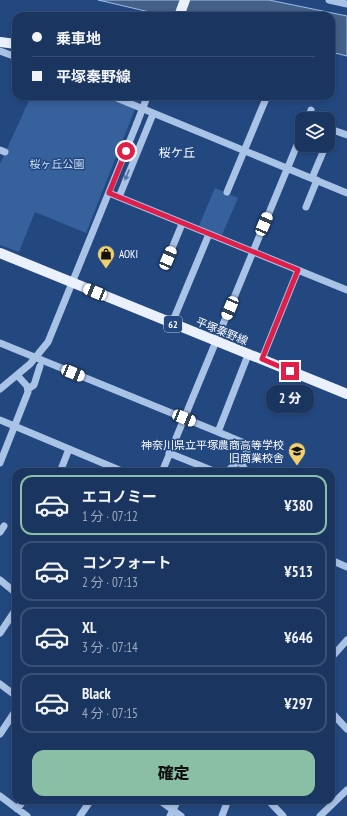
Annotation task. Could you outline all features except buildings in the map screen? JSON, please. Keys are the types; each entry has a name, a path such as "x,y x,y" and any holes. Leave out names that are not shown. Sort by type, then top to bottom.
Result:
{"main road":[{"path":"180,12 185,0"},
{"path":"0,42 12,44"},
{"name":"平塚秦野線","path":"0,253 347,394"}],"street":[{"path":"329,0 347,4"},
{"path":"0,51 12,56"},
{"path":"121,100 347,192"},
{"path":"0,389 18,376 36,358 48,342 146,100"},
{"path":"227,192 266,100"},
{"path":"119,197 153,114"},
{"path":"335,131 347,135"},
{"path":"163,468 295,149"},
{"path":"306,207 324,152"},
{"path":"109,193 347,290"},
{"path":"168,258 182,224"},
{"path":"172,323 209,234"},
{"path":"262,359 298,270"},
{"path":"0,343 249,445 242,464"},
{"path":"218,432 248,355"},
{"path":"0,463 28,389 34,385 40,366"},
{"path":"18,376 28,389"},
{"path":"0,420 114,468"},
{"path":"62,468 69,449"},
{"path":"169,453 206,468"},
{"path":"231,468 236,462 242,464 244,468"},
{"path":"335,562 347,567"},
{"path":"0,580 12,590"},
{"path":"0,633 12,615"},
{"path":"335,654 347,640"},
{"path":"0,684 12,693"},
{"path":"0,734 12,716"},
{"path":"335,716 347,729"},
{"path":"335,802 347,790"},
{"path":"0,796 27,816"},
{"path":"18,809 21,804"},
{"path":"80,816 88,804"},
{"path":"163,804 172,813 181,816"},
{"path":"222,816 226,804"},
{"path":"272,804 283,816"},
{"path":"320,816 332,804"}],"green space":[{"name":"桜ヶ丘公園","path":"29,100 114,100 135,109 86,233 35,212 19,252 0,245 0,164"},
{"path":"215,188 238,198 221,237 198,228"}],"shaded area":[{"path":"98,0 269,0 328,12 150,12"},
{"path":"335,14 347,16 347,56 335,53"}],"place":[{"name":"AOKI","path":"106,269"},
{"name":"神奈川県立平塚農商高等学校 旧商業校舎","path":"297,466"}],"district":[{"name":"桜ケ丘","path":"177,152"}],"route":[{"path":"126,151 109,193 298,270 262,359 290,371"}]}
